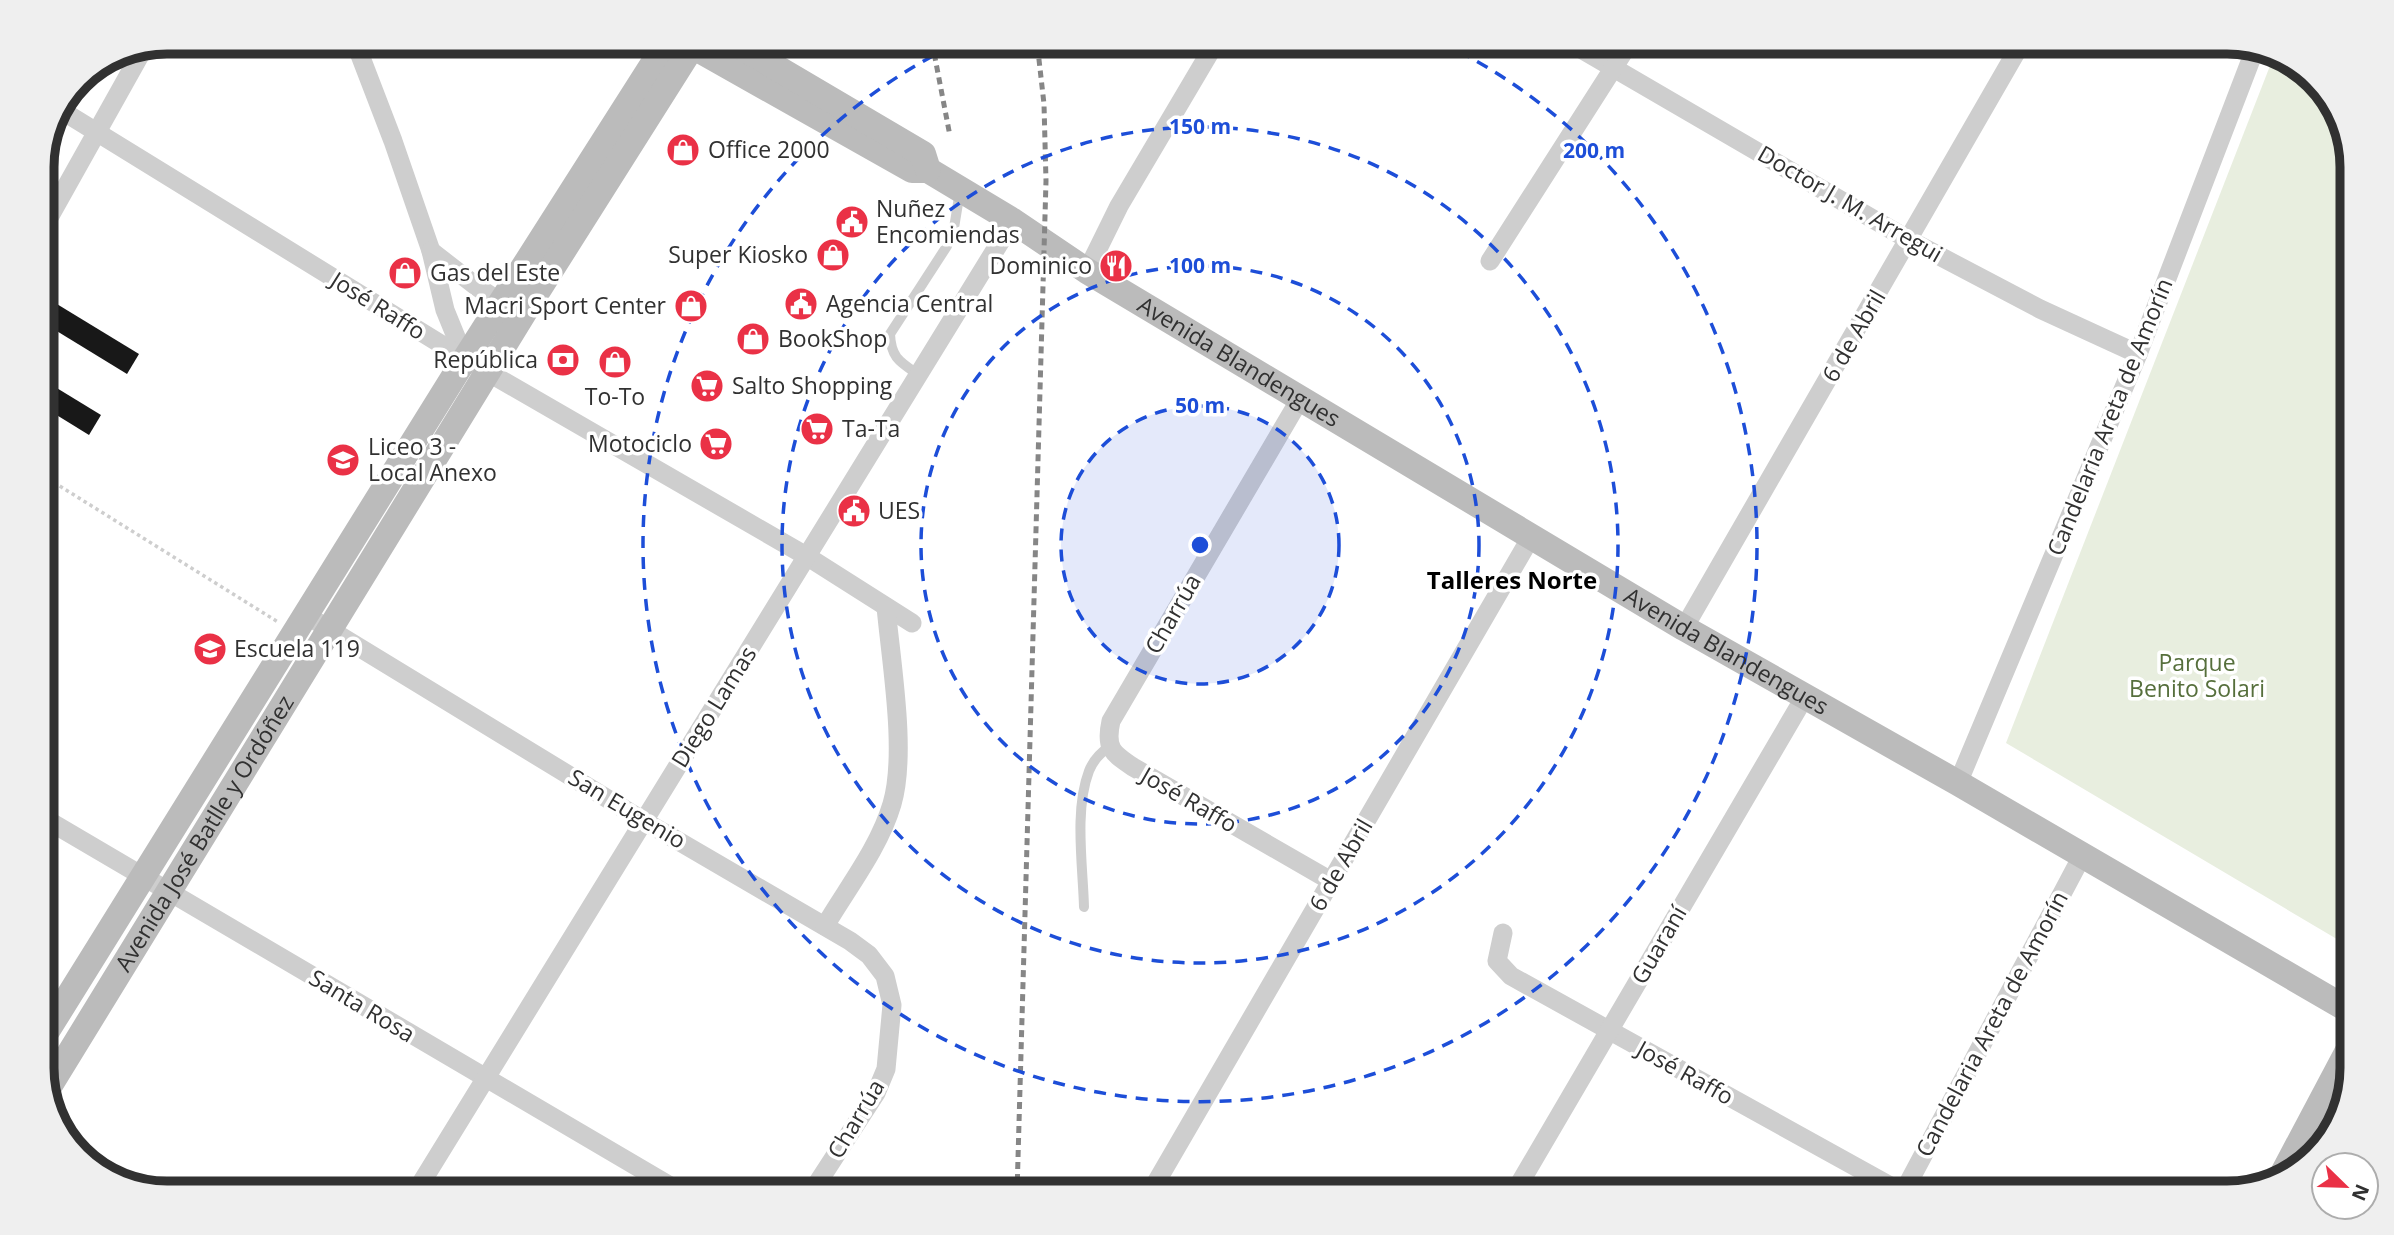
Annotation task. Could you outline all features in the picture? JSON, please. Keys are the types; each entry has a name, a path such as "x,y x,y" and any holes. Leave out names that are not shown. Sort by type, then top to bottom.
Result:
{"street":[{"path":"360,54 431,251 445,310 476,366"},
{"name":"Avenida José Batlle y Ordóñez","path":"54,1021 301,624 476,366 677,54"},
{"name":"Avenida Blandengues","path":"704,54 912,170 928,170 1013,221 1087,271 1684,628 1958,783 2340,1005"},
{"name":"Avenida Blandengues","path":"753,54 923,154 928,170"},
{"path":"1087,271 1119,206 1209,54"},
{"name":"Doctor J. M. Arregui","path":"1590,54 1909,240 2040,309 2138,354"},
{"path":"1490,261 1623,54"},
{"name":"6 de Abril","path":"1684,628 2015,54"},
{"name":"Candelaria Areta de Amorín","path":"1958,783 2138,354 2253,57"},
{"path":"54,209 138,58"},
{"name":"José Raffo","path":"68,114 476,366 808,557 912,623"},
{"name":"Diego Lamas","path":"422,1181 1013,221"},
{"path":"431,251 513,307"},
{"name":"Avenida José Batlle y Ordóñez","path":"54,1078 331,630 476,366"},
{"name":"Charrúa","path":"1109,747 1111,721 1300,399"},
{"name":"6 de Abril","path":"1157,1181 1531,537"},
{"path":"825,926 878,838 892,803 898,739 886,607"},
{"name":"San Eugenio","path":"301,624 331,630 869,955 885,976 892,1005 890,1040"},
{"name":"Guaraní","path":"1521,1181 1804,698"},
{"name":"José Raffo","path":"1109,747 1133,768 1331,881"},
{"name":"Santa Rosa","path":"54,824 661,1181"},
{"name":"Candelaria Areta de Amorín","path":"1909,1181 2082,856"},
{"name":"José Raffo","path":"1503,933 1497,961 1511,976 1881,1181"},
{"name":"Charrúa","path":"819,1181 876,1093 886,1069 890,1040"},
{"path":"2297,1156 2340,1068"}],"lane":[{"path":"919,375 897,360 890,349 890,334 947,246 954,228 960,189"},
{"path":"1084,907 1082,842 1085,785 1094,760 1109,747"}],"path":[{"path":"54,482 301,624"}],"green space":[{"name":"Parque Benito Solari","path":"2271,64 2277,66 2301,82 2321,104 2334,131 2340,160 2340,941 2006,743"}],"building":[{"path":"54,302 139,354 127,374 54,329"},
{"path":"54,386 101,415 89,435 54,413"}],"railway":[{"path":"934,54 950,136"},
{"path":"1017,1181 1046,181 1044,104 1038,54"}],"place":[{"name":"Office 2000","path":"683,150"},
{"name":"Nuñez Encomiendas","path":"852,222"},
{"name":"Super Kiosko","path":"833,255"},
{"name":"Dominico","path":"1116,266"},
{"name":"Gas del Este","path":"405,273"},
{"name":"Agencia Central","path":"801,304"},
{"name":"Macri Sport Center","path":"691,306"},
{"name":"BookShop","path":"753,339"},
{"name":"República","path":"563,360"},
{"name":"To-To","path":"615,362"},
{"name":"Salto Shopping","path":"707,386"},
{"name":"Ta-Ta","path":"817,429"},
{"name":"Motociclo","path":"716,444"},
{"name":"Liceo 3 - Local Anexo","path":"343,460"},
{"name":"UES","path":"854,511"},
{"name":"Escuela 119","path":"210,649"}],"district":[{"name":"Talleres Norte","path":"1512,581"}]}
